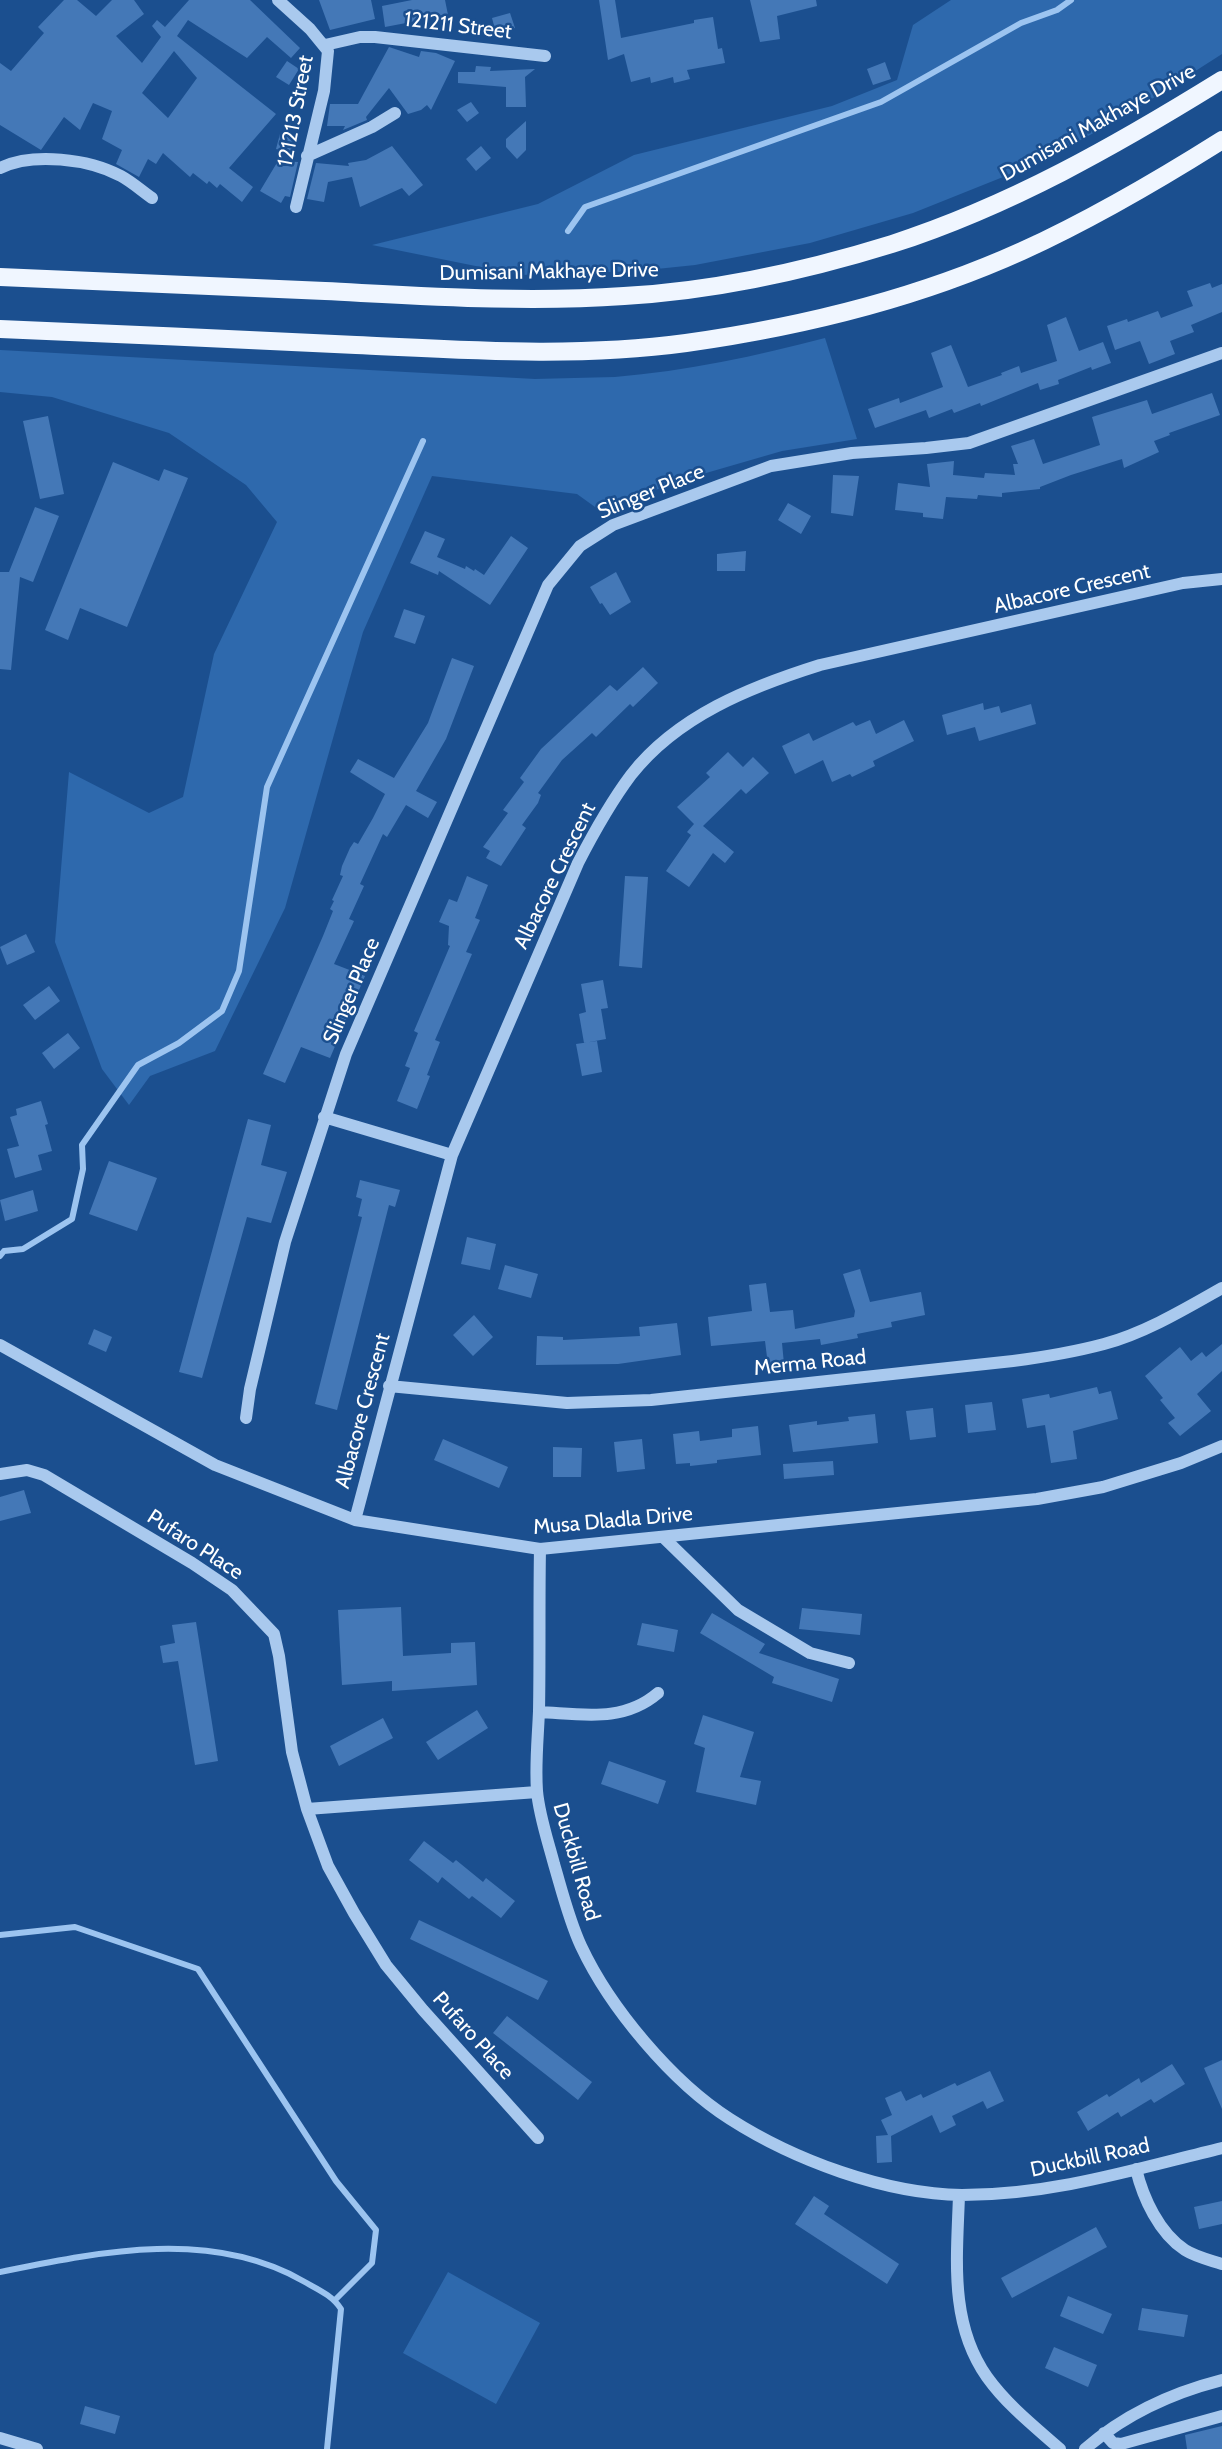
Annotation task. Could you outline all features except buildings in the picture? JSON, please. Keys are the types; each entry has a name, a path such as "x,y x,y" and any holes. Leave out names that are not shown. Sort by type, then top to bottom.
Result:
{"main road":[{"name":"Dumisani Makhaye Drive","path":"0,277 464,299 624,296 710,286 798,270 866,252 988,208 1036,187 1101,153 1222,80"},
{"path":"0,329 480,351 592,350 683,343 803,323 921,289 996,262 1143,190 1222,140"}],"street":[{"name":"121213 Street","path":"278,0 328,51 328,66 296,207"},
{"name":"121211 Street","path":"325,45 360,37 375,37 545,56"},
{"path":"307,156 372,127 396,113"},
{"path":"0,168 22,160 67,160 122,177 152,198"},
{"name":"Slinger Place","path":"246,1418 250,1389 285,1242 346,1054 548,584 580,546 613,525 636,515 771,466 852,453 969,443 1222,353"},
{"name":"Albacore Crescent","path":"355,1520 452,1155 578,863 602,817 633,773 670,737 710,709 769,681 820,666 1183,583 1222,579"},
{"path":"324,1117 452,1155"},
{"name":"Merma Road","path":"389,1385 567,1403 651,1400 1013,1361 1106,1344 1144,1329 1222,1288"},
{"name":"Musa Dladla Drive","path":"0,1345 215,1465 355,1520 540,1549 1037,1499 1103,1488 1222,1447"},
{"name":"Pufaro Place","path":"0,1474 27,1469 44,1475 192,1563 232,1590 258,1616 276,1639 292,1752 307,1809 328,1866 386,1965 538,2138"},
{"path":"663,1537 738,1610 810,1653 849,1663"},
{"name":"Duckbill Road","path":"540,1549 537,1792 567,1911 581,1946 626,2018 642,2039 690,2088 729,2118 781,2147 829,2167 885,2184 959,2195 1063,2187 1222,2148"},
{"path":"539,1712 615,1714 637,1707 658,1693"},
{"path":"307,1809 537,1792"},
{"path":"1136,2169 1155,2216 1173,2240 1189,2252 1222,2264"},
{"path":"959,2195 958,2300 966,2337 994,2385 1017,2411 1060,2449"},
{"path":"1085,2449 1131,2415 1177,2393 1222,2380"},
{"path":"1104,2433 1113,2443 1121,2444 1222,2416"},
{"path":"0,2438 37,2449"}],"shaded area":[{"path":"951,0 1222,0 1222,54 1125,116 1038,163 913,213 810,243 695,265 637,271 520,275 372,245 538,204 634,155 832,106 897,80 913,25"},
{"path":"825,338 857,439 782,451 675,482 602,512 577,494 432,476 363,632 285,908 215,1051 150,1076 129,1105 102,1069 55,942 69,772 149,813 183,797 214,654 277,522 246,485 169,433 52,397 0,392 0,350 535,379 615,377 668,371 747,357"},
{"path":"448,2272 540,2323 496,2404 403,2353"}],"waterway":[{"path":"568,231 585,207 881,102 1021,23 1057,10 1071,0"},
{"path":"0,1256 4,1251 23,1249 72,1219 83,1169 82,1145 138,1065 179,1043 222,1011 239,971 267,787 423,441"},
{"path":"0,1935 75,1927 198,1969 336,2181 376,2230 372,2263 335,2300"},
{"path":"0,2272 115,2252 192,2250 230,2254 267,2265 303,2281 329,2296 341,2309 327,2449"}]}
